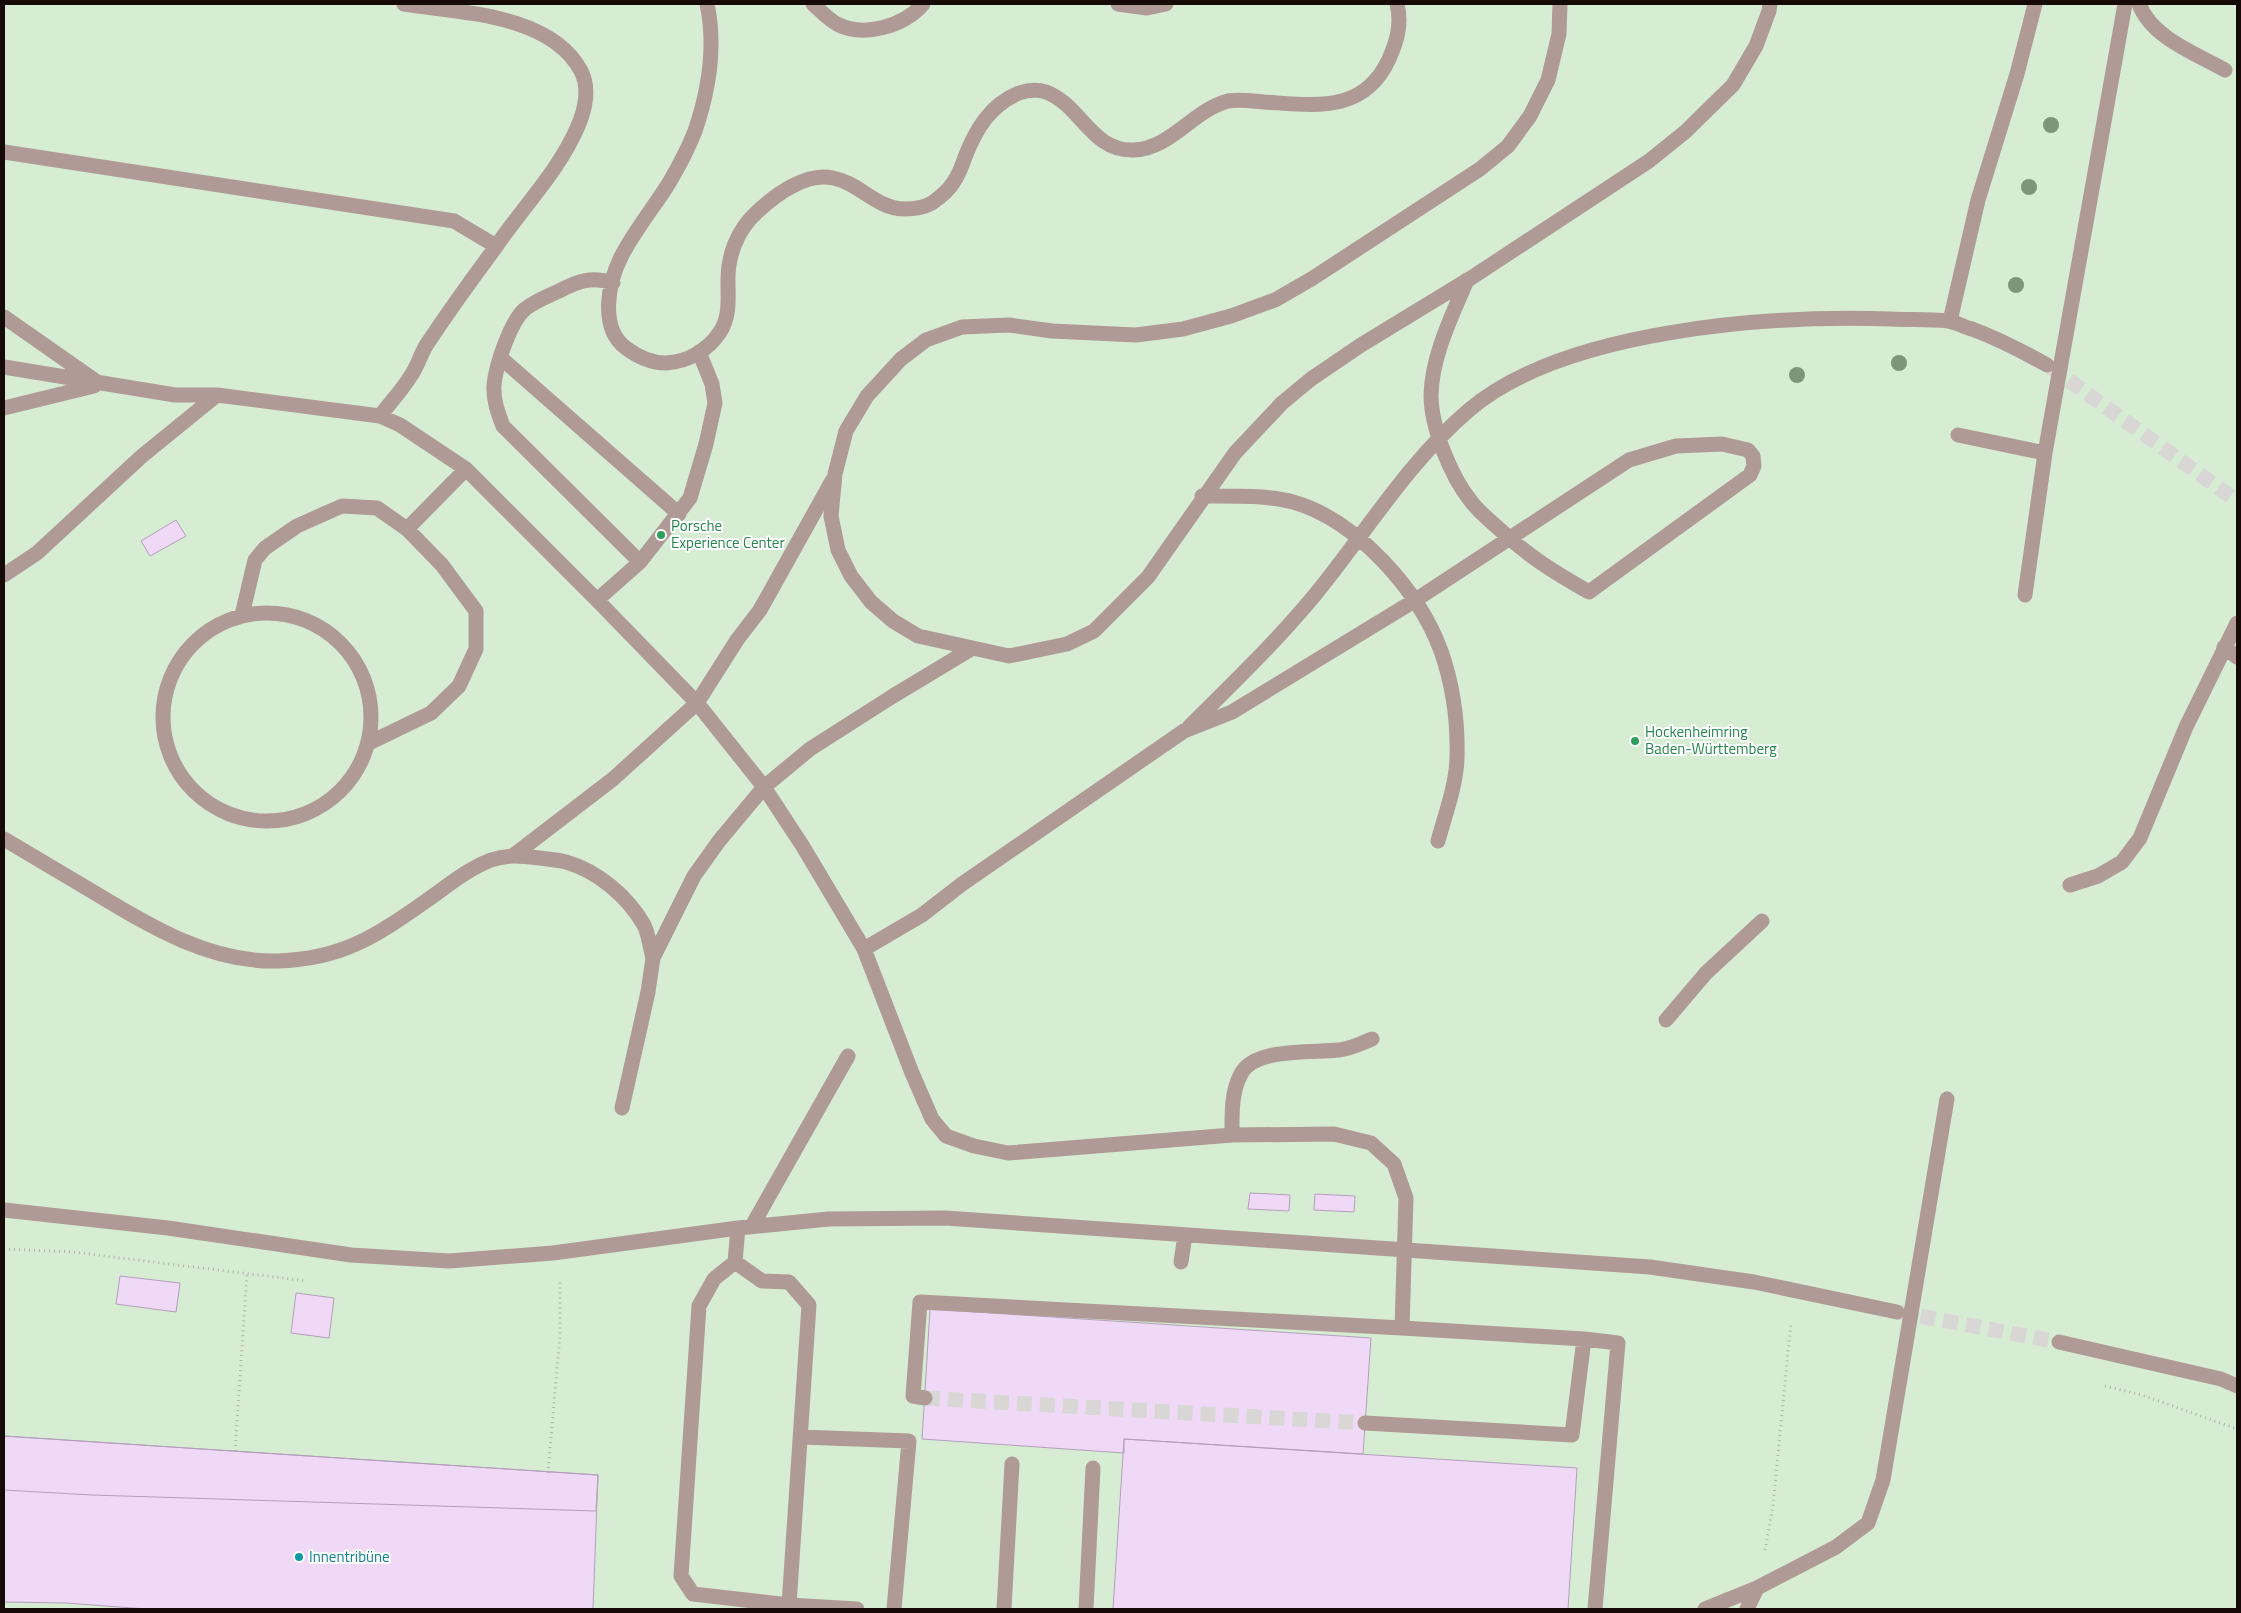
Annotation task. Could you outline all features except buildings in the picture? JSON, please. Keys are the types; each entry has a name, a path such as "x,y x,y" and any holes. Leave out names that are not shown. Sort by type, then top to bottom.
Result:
{"lane":[{"path":"380,416 412,375 426,346 496,246 566,151 585,108 586,88 582,72 558,44 540,31 516,22 404,4"},
{"path":"707,4 712,32 710,69 695,130 684,158 669,184 622,254 615,270 613,282 609,315 617,341 642,358 656,363 687,359 700,352 713,341 722,329 728,315 729,263 734,246 743,228 754,214 785,190 817,177 833,178 848,184 882,205 894,209 924,208 938,199 953,184 980,125 992,110 1007,98 1028,90 1043,91 1060,99 1108,146 1133,150 1154,146 1205,111 1229,101 1323,106 1347,101 1369,88 1384,70 1399,33 1397,4"},
{"path":"813,4 838,24 854,30 871,30 906,18 923,4"},
{"path":"1118,4 1147,8 1166,4"},
{"path":"1560,4 1559,34 1548,80 1530,116 1508,146 1480,169 1313,278 1275,300 1230,316 1183,328 1136,335 1052,331 1009,325 962,327 926,340 900,359 867,396 846,431 835,474 831,516 838,550 851,576 871,602 893,621 918,636 1009,656 1067,644 1094,631 1148,577 1202,496 1235,452 1282,403 1361,345 1467,280 1649,161 1710,110 1733,85 1756,46 1770,4"},
{"path":"1950,321 1978,200 2017,74 2034,4"},
{"path":"2025,595 2045,453 2125,4"},
{"path":"2139,4 2143,14 2166,38 2225,70"},
{"path":"4,152 454,221 496,246"},
{"path":"613,282 596,279 580,280 526,308 516,318 507,337 494,385 495,402 503,426 640,562"},
{"path":"1184,731 1232,712 1414,601 1509,538 1628,460 1676,446 1722,444 1748,450 1753,456 1754,466 1750,475 1589,592 1549,570 1509,538 1470,502 1452,473 1439,439 1431,396 1435,366 1445,334 1467,280"},
{"path":"4,317 101,384"},
{"path":"864,949 922,915 962,884 1184,731 1255,662 1314,596 1424,453 1471,408 1515,379 1581,354 1647,337 1755,322 1852,318 1950,321 1999,339 2047,365"},
{"path":"597,600 640,562 690,498 706,444 715,403 712,384 700,352"},
{"path":"501,358 679,514"},
{"path":"4,368 175,395 217,395 380,416 400,425 466,470 597,600 697,703 764,787 802,845 864,949 932,1119 946,1136 974,1146 1008,1153 1232,1135 1334,1134 1371,1142 1394,1164 1406,1198 1405,1289 1402,1328"},
{"path":"4,408 101,384"},
{"path":"4,575 37,553 142,456 217,395"},
{"path":"1958,435 2045,453"},
{"path":"407,529 466,470"},
{"path":"514,855 613,779 697,703 737,640 760,610 835,474"},
{"path":"1202,496 1234,496 1293,502 1322,514 1358,538 1385,564 1414,601 1440,650 1449,679 1457,739 1457,762 1438,841"},
{"path":"242,615 255,560 265,548 297,526 342,506 377,508 407,529 442,566 476,611 476,649 459,686 431,713 369,743"},
{"path":"278,612 304,619 313,622 342,643 362,672 372,707 369,743 355,773 333,798 305,814 272,821 240,817 209,803 185,781 169,752 163,720 167,687 183,655 209,630 242,615 278,612"},
{"path":"2070,885 2098,876 2122,862 2140,838 2186,727 2237,623"},
{"path":"2224,647 2237,657"},
{"path":"622,1108 648,992 653,958 694,876 719,840 764,787 810,749 971,649"},
{"path":"4,839 155,929 211,951 241,958 278,961 325,955 360,944 383,931 456,879 490,861 514,855 566,862 593,874 615,890 635,911 646,928 653,958"},
{"path":"1666,1020 1706,973 1762,921"},
{"path":"1232,1135 1236,1089 1241,1072 1254,1062 1290,1051 1340,1050 1372,1039"},
{"path":"848,1056 745,1227 735,1262 714,1279 699,1306 681,1576 693,1594 789,1605 857,1609"},
{"path":"1705,1609 1757,1588 1836,1547 1868,1523 1883,1480 1948,1099"},
{"path":"4,1210 168,1228 351,1255 449,1261 552,1252 745,1227 829,1219 945,1218 1463,1252 1650,1267 1754,1282 1897,1312"},
{"path":"1182,1262 1185,1235"},
{"path":"735,1262 762,1281 789,1282 809,1305 789,1605"},
{"path":"925,1398 913,1396 920,1302 1402,1328 1584,1339 1618,1343 1595,1609"},
{"path":"1365,1423 1572,1435 1584,1339"},
{"path":"2059,1342 2221,1379 2237,1386"},
{"path":"800,1437 909,1441 894,1609"},
{"path":"1004,1609 1012,1464"},
{"path":"1086,1609 1093,1468"},
{"path":"1747,1609 1757,1588"}],"path":[{"path":"235,1451 247,1274"},
{"path":"548,1473 560,1334 560,1281"},
{"path":"1757,1588 1772,1505 1791,1322"},
{"path":"2104,1386 2142,1395 2237,1429"}],"green space":[{"name":"Hockenheimring Baden-Württemberg","path":"4,4 2237,4 2237,1609 4,1609"}],"tunnel":[{"path":"2050,367 2237,501"},
{"path":"1898,1312 2059,1342"},
{"path":"925,1398 1365,1423"}],"place":[{"name":"Porsche Experience Center","path":"661,535"},
{"name":"Hockenheimring Baden-Württemberg","path":"1635,741"},
{"name":"Innentribüne","path":"299,1557"}]}
